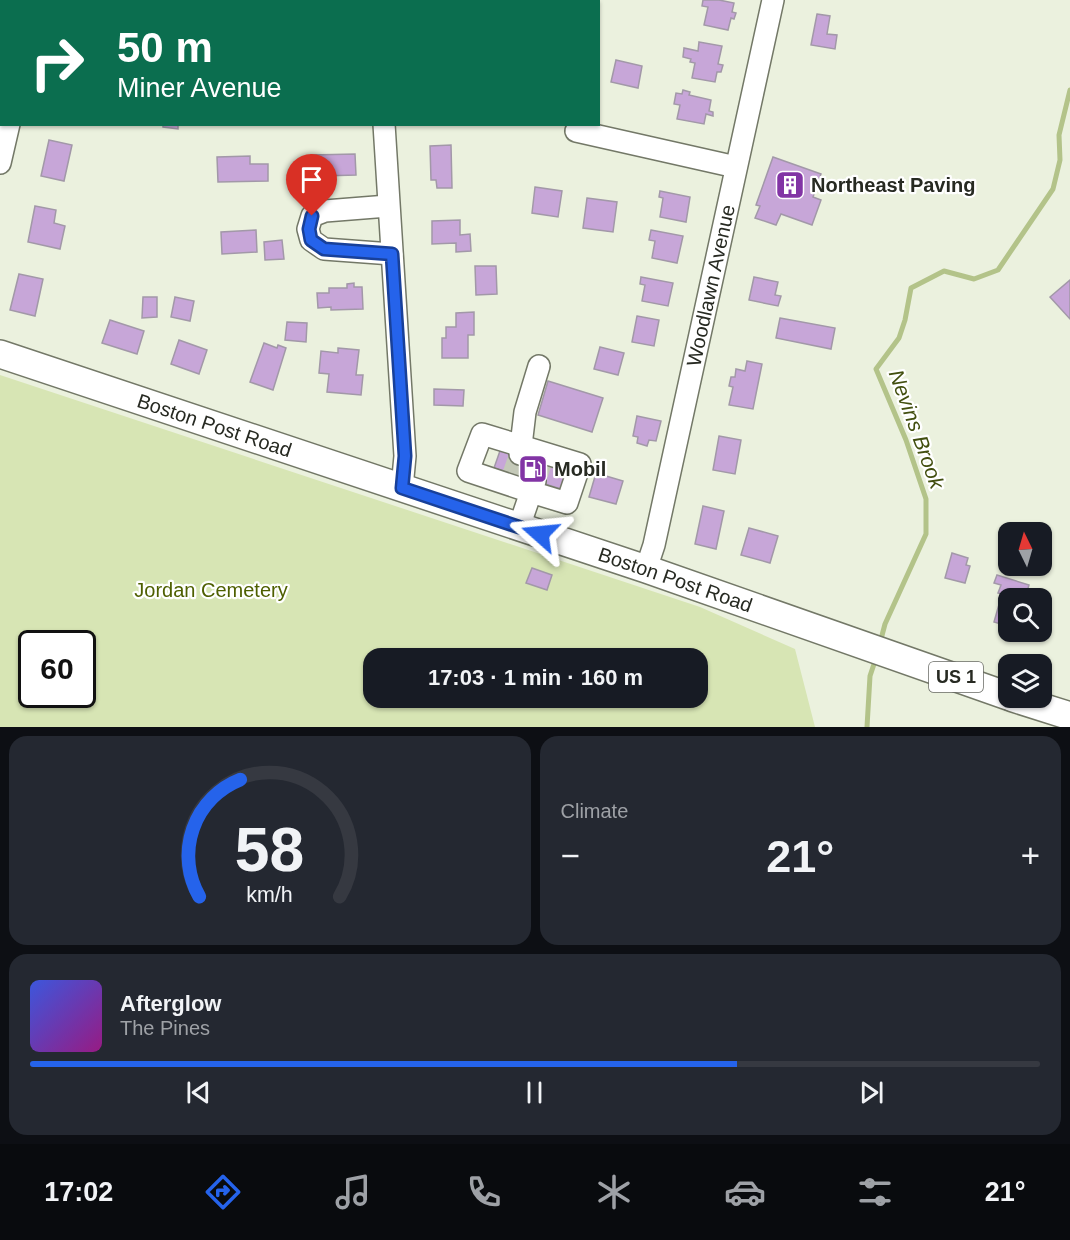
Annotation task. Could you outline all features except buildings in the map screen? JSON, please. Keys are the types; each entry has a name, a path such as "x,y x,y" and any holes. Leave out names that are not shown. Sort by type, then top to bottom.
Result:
{"main road":[{"name":"Boston Post Road","path":"0,354 646,569 998,692"},
{"path":"1045,708 1070,716"}],"street":[{"name":"Woodlawn Avenue","path":"646,569 654,545 773,0"},
{"path":"0,163 9,126"},
{"path":"384,126 405,456 402,488"},
{"path":"576,131 736,167"},
{"path":"388,206 325,211 312,216 309,229 311,240 324,249 392,254"},
{"path":"516,465 525,412 539,366"},
{"path":"516,465 538,472"},
{"path":"516,465 538,472"},
{"path":"519,527 538,472"}],"green space":[{"name":"Jordan Cemetery","path":"0,375 700,607 795,649 815,727 0,727"}],"waterway":[{"name":"Nevins Brook","path":"880,643 885,624 926,534 926,499 906,440 876,369 899,338 911,288 944,271 974,279 998,270 1053,189 1060,160 1059,135 1070,90"},
{"name":"Nevins Brook","path":"867,727 870,676 876,658"}],"tunnel":[{"path":"513,474 520,454"},
{"path":"535,481 542,461"}],"place":[{"name":"Northeast Paving","path":"790,185"},
{"name":"Mobil","path":"533,469"}],"route":[{"path":"312,216 309,229 311,240 324,249 392,254 405,456 402,488 540,534"}]}
